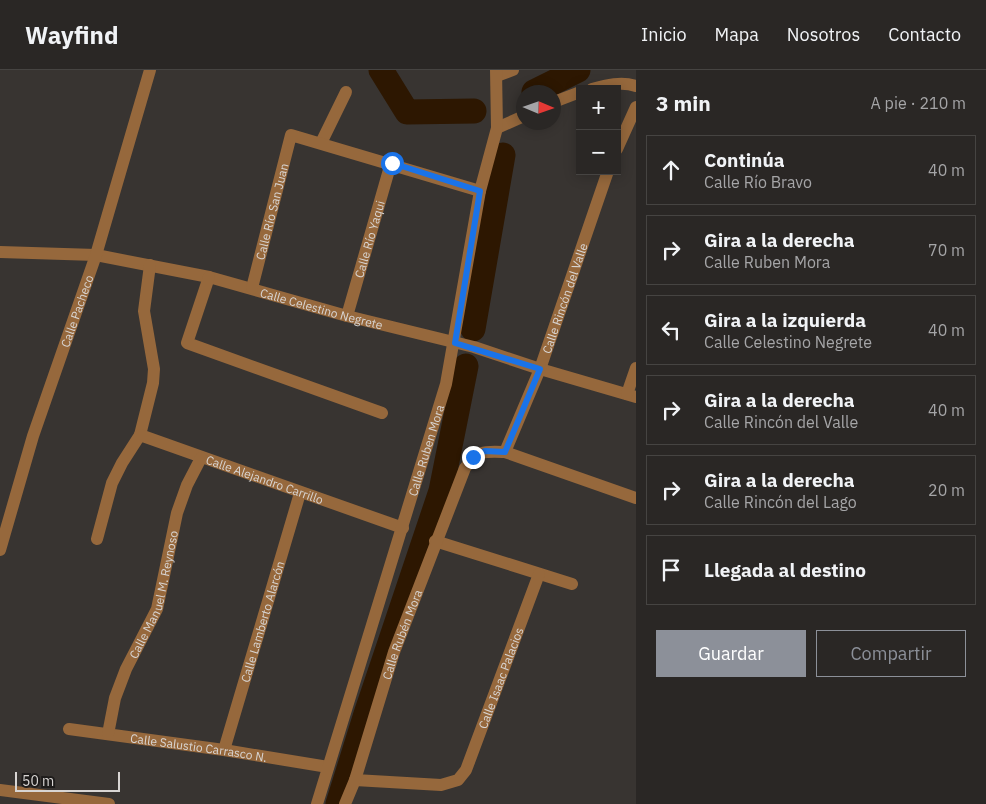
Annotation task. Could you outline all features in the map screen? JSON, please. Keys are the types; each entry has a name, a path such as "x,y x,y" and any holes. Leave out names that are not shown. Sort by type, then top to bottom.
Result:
{"street":[{"name":"Calle Pacheco","path":"0,550 33,436 96,255 150,70"},
{"path":"497,79 513,70"},
{"name":"Calle Ruben Mora","path":"317,804 446,384 455,343 480,191 497,128 497,79"},
{"path":"604,85 629,84 636,86"},
{"path":"346,92 321,143 480,191"},
{"path":"561,99 576,94"},
{"path":"621,140 636,107"},
{"path":"497,128 516,120"},
{"name":"Calle Río San Juan","path":"252,288 291,134 321,143"},
{"name":"Calle Río Yaqui","path":"347,316 392,163"},
{"name":"Calle Rincón del Valle","path":"505,452 540,369 607,175"},
{"name":"Calle Celestino Negrete","path":"0,252 96,255 209,277 347,316 455,343 631,395"},
{"path":"97,539 112,483 140,435 153,383 154,370 144,311 150,265"},
{"path":"209,277 187,343 382,413"},
{"path":"631,395 636,368"},
{"name":"Calle Alejandro Carrillo","path":"140,435 403,528"},
{"name":"Calle Rubén Mora","path":"345,804 355,780 394,652 435,541 465,468 473,457 485,451 505,452"},
{"path":"505,452 636,498"},
{"name":"Calle Manuel M. Reynoso","path":"108,734 115,698 126,670 143,640 157,609 177,513 187,485 202,458"},
{"name":"Calle Lamberto Alarcón","path":"224,750 300,493"},
{"path":"435,541 572,584"},
{"name":"Calle Isaac Palacios","path":"355,780 441,785 458,780 466,770 539,574"},
{"name":"Calle Salustio Carrasco N.","path":"69,729 224,750 328,768"},
{"path":"0,790 109,804"}],"waterway":[{"path":"381,70 407,112 474,111"},
{"path":"548,85 578,70"},
{"path":"473,329 503,155"},
{"path":"338,804 366,714 441,491 466,366"}],"route":[{"path":"392,163 480,191 455,343 474,347 540,369 505,452 485,451 473,457"}]}
